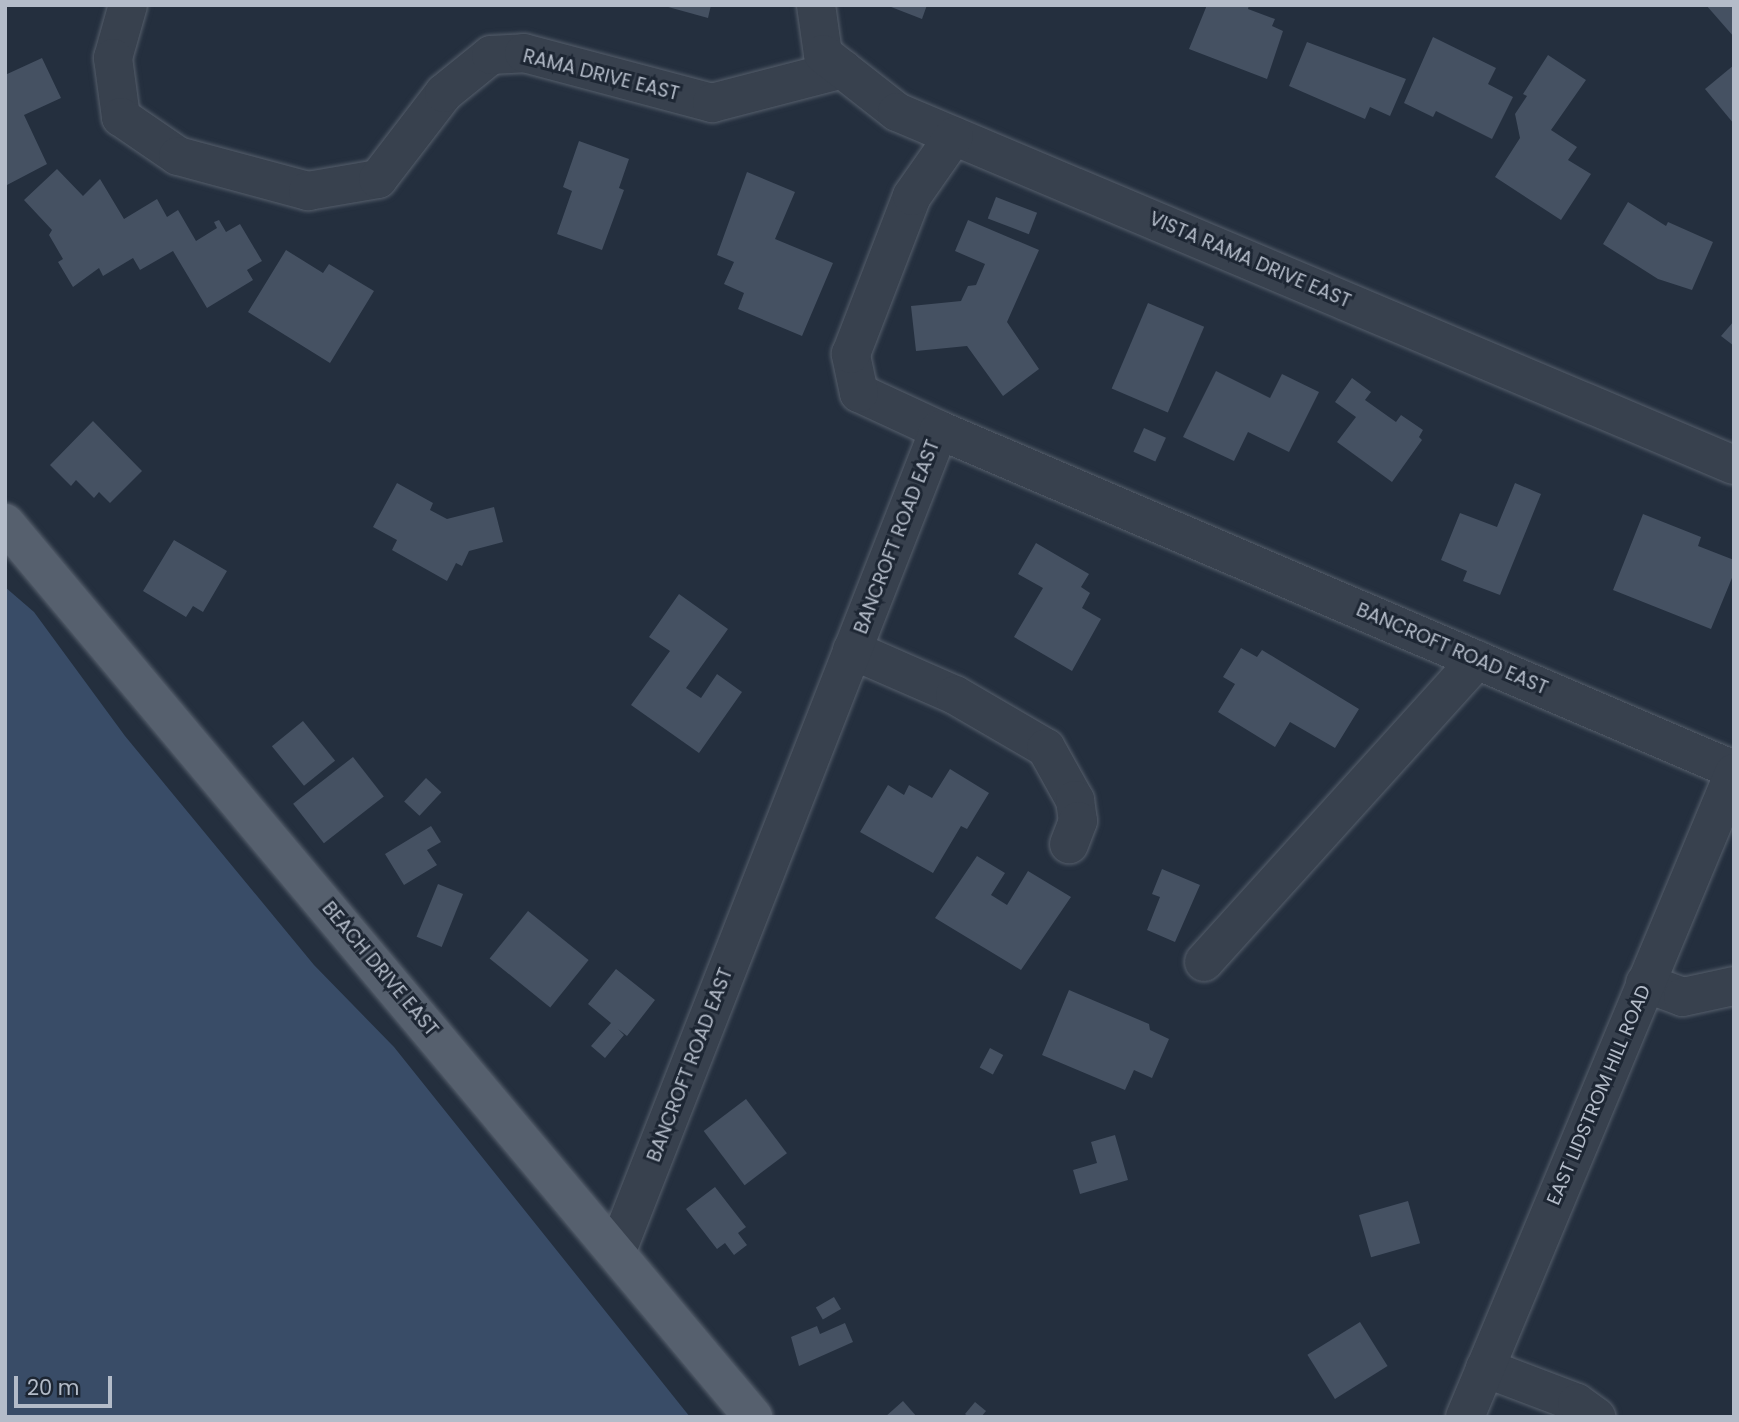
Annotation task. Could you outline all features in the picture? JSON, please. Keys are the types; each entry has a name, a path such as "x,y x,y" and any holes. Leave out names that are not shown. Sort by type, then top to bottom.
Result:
{"main road":[{"name":"BEACH DRIVE EAST","path":"5,523 753,1417"}],"street":[{"name":"RAMA DRIVE EAST","path":"128,5 113,58 121,117 178,156 308,191 377,179 444,93 491,55 524,53 712,103 843,69"},
{"name":"VISTA RAMA DRIVE EAST","path":"816,5 823,54 897,111 1734,465"},
{"path":"939,430 859,393 851,354 912,196 954,136"},
{"name":"BANCROFT ROAD EAST","path":"616,1253 939,430 1734,771"},
{"path":"852,650 955,695 1046,748 1075,800 1078,821 1069,844"},
{"path":"1204,962 1477,660"},
{"name":"EAST LIDSTROM HILL ROAD","path":"1465,1417 1734,771"},
{"path":"1646,983 1682,997 1734,985"},
{"path":"1485,1368 1577,1403 1596,1417"}],"water":[{"path":"5,587 34,612 125,736 314,965 394,1047 690,1417 5,1417"}],"building":[{"path":"661,5 711,5 708,18"},
{"path":"886,5 927,5 922,19"},
{"path":"1207,5 1249,5 1248,9 1275,19 1272,26 1283,31 1267,79 1189,49"},
{"path":"1706,5 1734,5 1734,37"},
{"path":"1433,37 1496,68 1488,84 1513,97 1492,139 1436,111 1433,117 1404,103"},
{"path":"1307,42 1406,79 1390,116 1370,107 1365,119 1289,86"},
{"path":"1548,55 1586,80 1551,130 1577,147 1568,160 1591,174 1561,220 1495,177 1520,138 1515,114 1527,96 1523,94"},
{"path":"42,58 61,98 24,115 47,164 7,185 5,75"},
{"path":"1734,65 1734,124 1705,89"},
{"path":"579,141 629,159 619,188 624,190 602,250 557,234 572,191 563,187"},
{"path":"57,169 83,196 100,179 124,219 157,199 167,217 178,210 196,241 217,228 214,222 219,220 226,232 240,224 262,261 247,270 253,280 207,308 173,251 140,270 133,258 103,276 99,268 73,287 58,262 63,259 49,235 52,230 24,200"},
{"path":"747,172 795,192 775,239 833,263 802,336 738,309 744,293 724,284 734,262 717,255"},
{"path":"996,197 1037,213 1029,234 988,218"},
{"path":"1628,202 1666,226 1668,222 1713,242 1692,290 1658,279 1603,244"},
{"path":"968,220 1039,250 1007,322 1039,369 1003,396 967,346 916,351 911,306 961,301 968,286 976,285 985,264 955,251"},
{"path":"286,250 323,273 329,264 374,291 330,363 248,312"},
{"path":"1148,303 1204,327 1168,412 1112,389"},
{"path":"1734,321 1734,346 1721,336"},
{"path":"1216,371 1270,398 1282,374 1319,392 1289,452 1248,432 1234,461 1183,437"},
{"path":"1352,378 1371,392 1365,400 1396,422 1401,415 1423,430 1419,437 1422,440 1392,482 1337,442 1356,417 1335,402"},
{"path":"93,421 142,471 110,503 99,492 94,498 76,480 71,486 50,465"},
{"path":"1144,428 1166,438 1155,462 1133,452"},
{"path":"397,483 433,503 430,510 447,519 494,507 503,542 469,551 462,566 456,563 447,581 392,550 397,540 373,527"},
{"path":"1515,483 1541,494 1500,595 1463,581 1467,571 1441,560 1460,513 1497,527"},
{"path":"1643,514 1701,537 1698,546 1734,560 1734,573 1711,629 1613,590"},
{"path":"174,540 227,571 203,612 193,606 186,617 143,591"},
{"path":"1036,543 1089,574 1081,587 1090,593 1082,608 1101,619 1072,671 1014,637 1043,588 1018,574"},
{"path":"679,594 728,629 686,688 701,698 717,674 742,692 699,753 631,705 670,651 649,637"},
{"path":"1241,648 1257,657 1262,650 1359,709 1335,748 1290,722 1275,747 1218,712 1235,684 1223,677"},
{"path":"303,721 335,761 304,786 272,746"},
{"path":"353,757 384,796 324,843 293,804"},
{"path":"950,769 989,793 967,829 961,826 933,873 860,832 888,785 904,795 909,785 932,798"},
{"path":"426,778 441,792 420,816 404,801"},
{"path":"431,826 441,842 427,850 437,865 404,885 385,854"},
{"path":"977,856 1005,873 991,895 1007,905 1028,871 1071,897 1021,970 935,918"},
{"path":"1162,869 1200,885 1175,942 1147,930 1160,897 1152,894"},
{"path":"438,884 463,894 442,947 417,937"},
{"path":"528,911 589,960 550,1007 490,958"},
{"path":"616,969 655,1000 627,1036 618,1029 624,1035 605,1058 591,1046 611,1023 588,1004"},
{"path":"1069,990 1149,1024 1150,1030 1169,1039 1152,1078 1134,1070 1125,1090 1042,1055"},
{"path":"990,1048 1003,1055 993,1074 980,1067"},
{"path":"746,1099 787,1153 745,1185 704,1131"},
{"path":"1115,1135 1128,1180 1080,1194 1073,1170 1097,1163 1091,1142"},
{"path":"715,1187 746,1227 738,1233 747,1245 734,1255 725,1243 717,1249 686,1209"},
{"path":"1408,1201 1420,1243 1371,1257 1359,1215"},
{"path":"834,1297 841,1309 823,1320 816,1308"},
{"path":"1360,1322 1388,1366 1335,1399 1307,1355"},
{"path":"845,1323 853,1342 799,1366 791,1337 817,1326 820,1334"},
{"path":"903,1401 917,1417 885,1417"},
{"path":"975,1402 986,1411 981,1417 969,1417 965,1414"}]}
